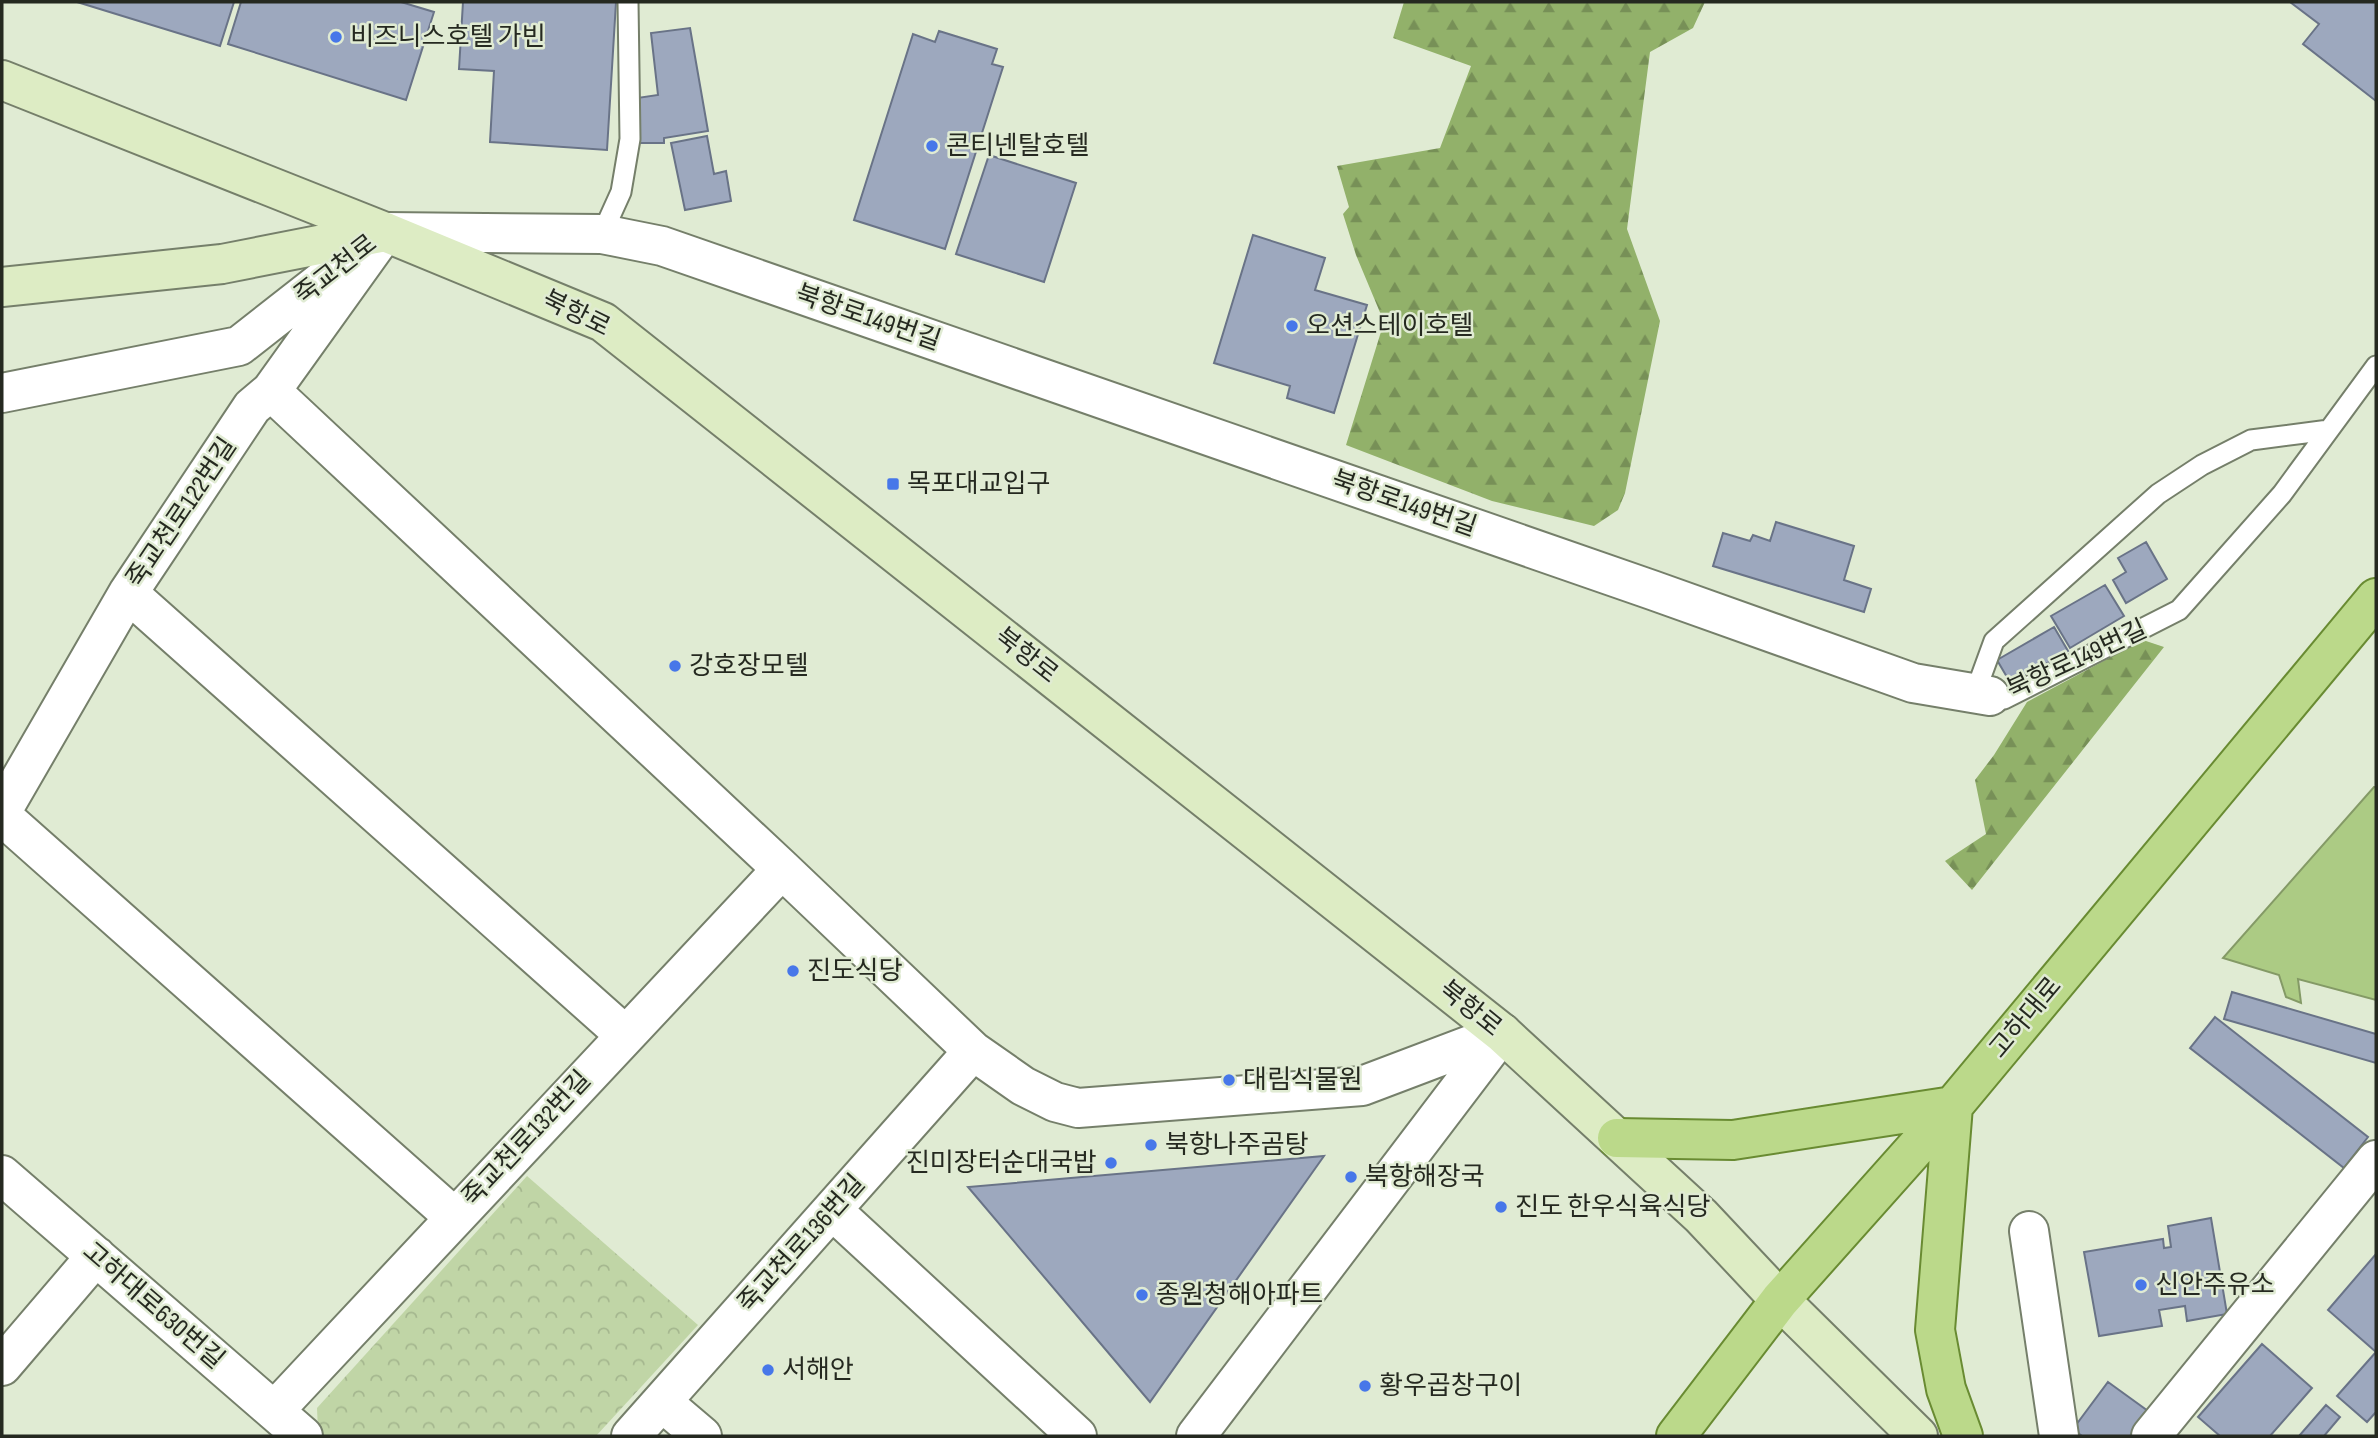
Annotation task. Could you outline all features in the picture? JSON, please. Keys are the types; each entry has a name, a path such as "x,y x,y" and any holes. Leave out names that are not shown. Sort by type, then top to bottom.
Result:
{"main road":[{"name":"고하대로","path":"1676,1436 1780,1300 1953,1105 2376,598"},
{"path":"1617,1138 1733,1140 1953,1105 1935,1331 1946,1389 1963,1436"}],"street":[{"name":"북항로","path":"2,80 603,321 1502,1033 1701,1216 1780,1300 1918,1436"},
{"name":"북항로149번길","path":"385,232 602,234 662,246 1913,683 1982,695"},
{"name":"죽교천로","path":"2,287 222,264 385,232"},
{"name":"죽교천로","path":"2,393 239,346 385,232"},
{"name":"죽교천로122번길","path":"2,811 128,593 252,407 271,391 385,232"},
{"path":"271,391 973,1051 1023,1086 1055,1102 1078,1108 1362,1086 1502,1033"},
{"path":"128,593 625,1035"},
{"path":"2,817 454,1217"},
{"name":"죽교천로132번길","path":"274,1411 782,869"},
{"path":"1196,1436 1502,1033"},
{"name":"죽교천로136번길","path":"631,1436 973,1051"},
{"path":"2151,1436 2376,1160"},
{"name":"고하대로630번길","path":"2,1175 303,1436"},
{"path":"832,1210 1077,1436"},
{"path":"2029,1231 2059,1436"},
{"path":"2,1366 96,1256"},
{"path":"662,1402 702,1436"}],"lane":[{"path":"602,234 621,192 630,139 628,2"},
{"name":"북항로149번길","path":"1982,695 2004,699 2179,610 2283,494 2376,366"},
{"path":"1982,695 1994,641 2158,494 2202,465 2251,440 2329,430"}],"green space":[{"path":"1404,2 1705,2 1693,28 1650,52 1627,229 1660,321 1625,493 1618,510 1594,526 1492,501 1346,445 1384,322 1356,255 1343,214 1349,207 1337,166 1440,148 1471,66 1393,38"},
{"path":"2143,640 2164,647 1972,890 1945,861 1986,834 1975,780 2027,702"},
{"path":"527,1176 698,1325 596,1436 324,1436 318,1431 317,1408"}],"shaded area":[{"path":"2374,787 2376,1000 2298,979 2301,1003 2286,997 2279,975 2223,958"}],"building":[{"path":"77,2 234,2 220,46"},
{"path":"241,2 401,2 434,12 406,100 228,44"},
{"path":"463,2 616,2 607,150 490,142 494,71 459,69"},
{"path":"2290,2 2376,2 2376,101 2303,44 2319,24"},
{"path":"690,28 708,131 664,138 664,143 638,143 637,98 658,95 651,33"},
{"path":"939,31 997,49 992,64 1003,67 945,249 854,220 913,34 935,42"},
{"path":"707,136 714,174 726,171 731,201 685,210 671,143"},
{"path":"989,155 1076,183 1044,282 956,254"},
{"path":"1253,235 1325,258 1315,290 1367,305 1334,413 1287,398 1290,386 1214,363"},
{"path":"1776,522 1854,546 1844,580 1871,589 1864,612 1713,566 1723,533 1750,541 1753,535 1770,541"},
{"path":"2146,542 2167,579 2126,603 2113,580 2126,572 2118,558"},
{"path":"2105,585 2124,616 2070,648 2051,616"},
{"path":"2054,627 2068,651 2011,684 1997,660"},
{"path":"2232,992 2376,1034 2376,1063 2224,1019"},
{"path":"2215,1017 2368,1137 2344,1168 2190,1048"},
{"name":"종원청해아파트","path":"1324,1156 1150,1402 968,1187"},
{"path":"2211,1218 2227,1314 2187,1321 2185,1306 2159,1310 2162,1326 2099,1336 2084,1252 2163,1239 2164,1248 2171,1247 2168,1226"},
{"path":"2376,1254 2376,1352 2328,1310"},
{"path":"2262,1344 2312,1388 2270,1436 2220,1436 2198,1417"},
{"path":"2376,1352 2376,1412 2367,1422 2337,1396"},
{"path":"2108,1382 2148,1411 2130,1436 2082,1436 2073,1429"},
{"path":"2326,1405 2340,1417 2324,1436 2299,1436"}],"place":[{"name":"비즈니스호텔 가빈","path":"336,37"},
{"name":"콘티넨탈호텔","path":"932,146"},
{"name":"오션스테이호텔","path":"1292,326"},
{"name":"목포대교입구","path":"893,484"},
{"name":"강호장모텔","path":"675,666"},
{"name":"진도식당","path":"793,971"},
{"name":"대림식물원","path":"1229,1080"},
{"name":"북항나주곰탕","path":"1151,1145"},
{"name":"진미장터순대국밥","path":"1111,1163"},
{"name":"북항해장국","path":"1351,1177"},
{"name":"진도 한우식육식당","path":"1501,1207"},
{"name":"신안주유소","path":"2141,1285"},
{"name":"종원청해아파트","path":"1142,1295"},
{"name":"서해안","path":"768,1370"},
{"name":"황우곱창구이","path":"1365,1386"}]}
